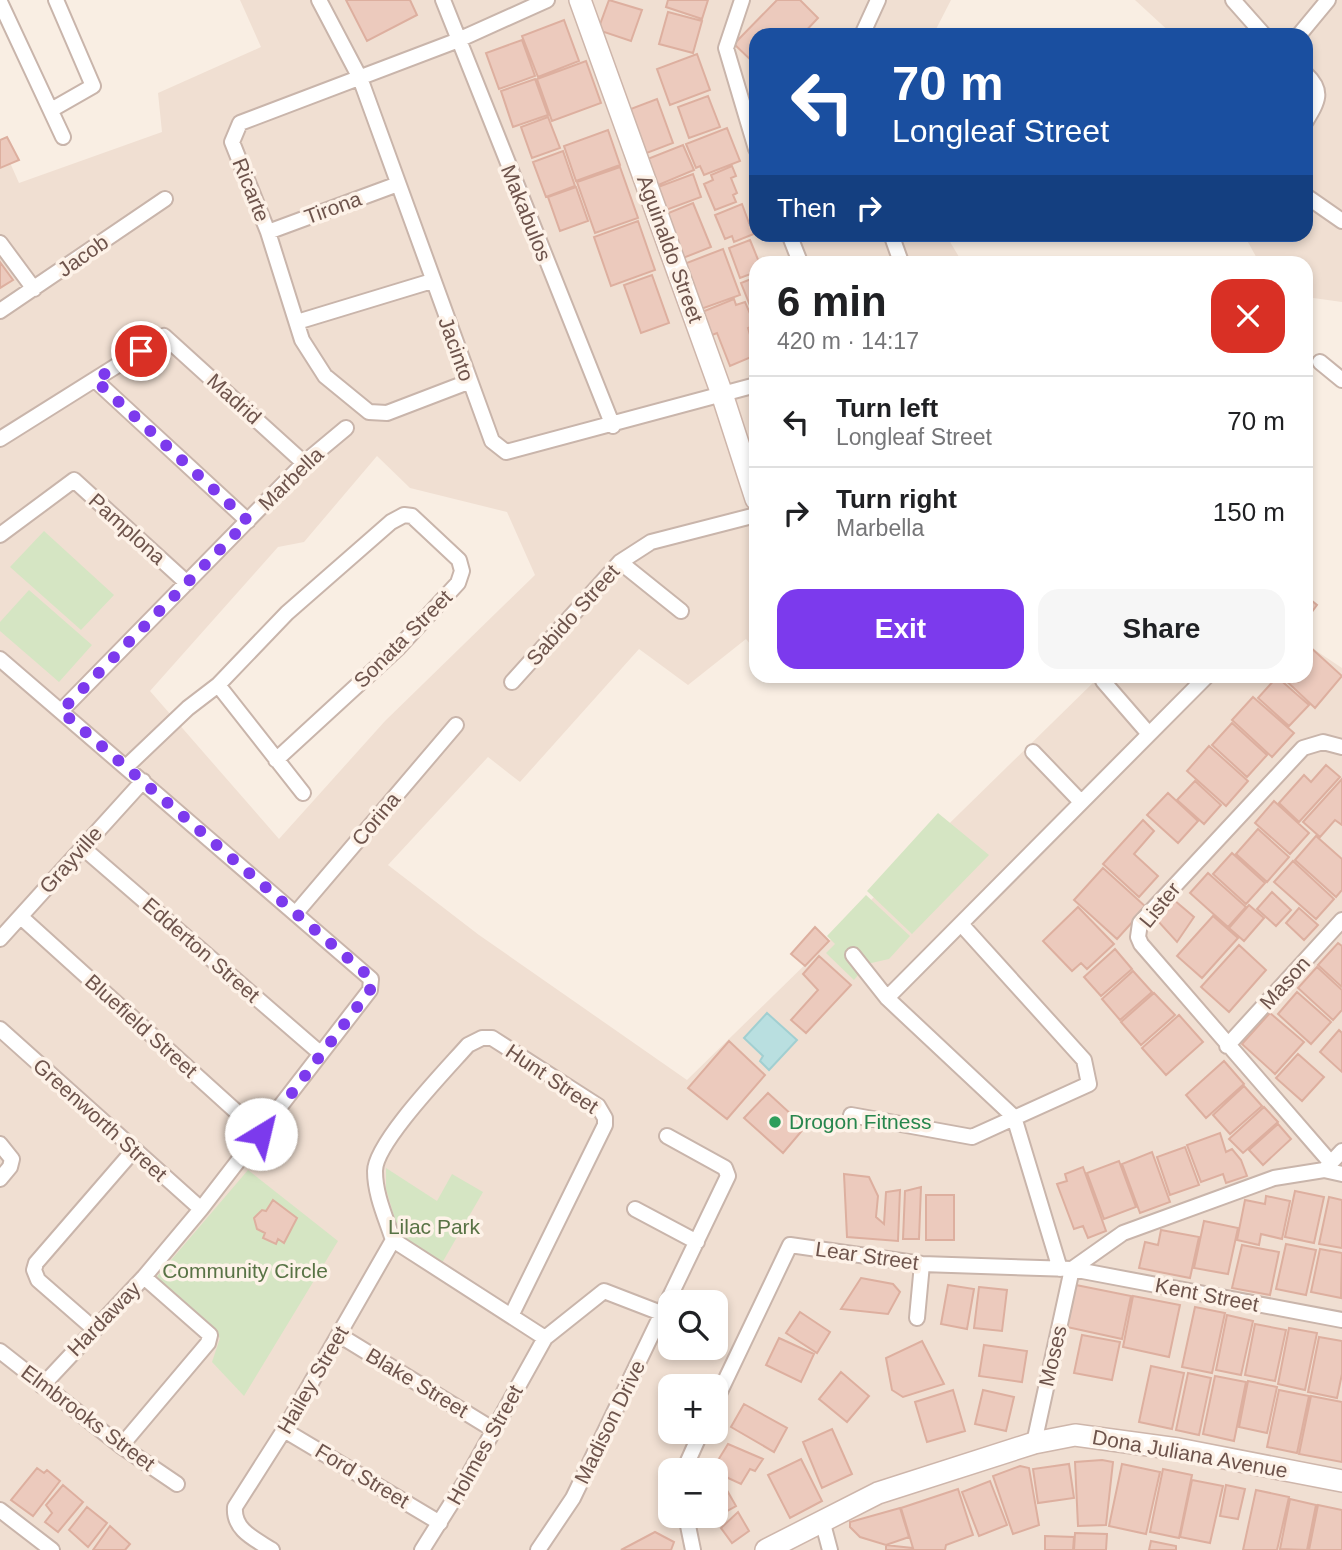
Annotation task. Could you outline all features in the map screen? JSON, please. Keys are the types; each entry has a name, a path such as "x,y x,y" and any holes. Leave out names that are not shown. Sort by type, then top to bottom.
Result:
{"street":[{"path":"51,110 93,86 56,0"},
{"name":"Jacinto","path":"319,0 360,78 468,382 492,441 506,452 613,426 749,387"},
{"name":"Makabulos","path":"443,0 456,41 613,426"},
{"name":"Ricarte","path":"468,382 387,413 369,412 325,376 303,340 268,232 232,142 240,122 456,41 547,0"},
{"name":"Aguinaldo Street","path":"580,0 722,394 749,477"},
{"path":"742,0 726,48 749,115"},
{"path":"865,28 878,0"},
{"path":"1233,0 1258,28"},
{"path":"1305,28 1328,0"},
{"path":"0,2 63,138"},
{"path":"1313,80 1319,93 1313,106"},
{"name":"Tirona","path":"268,232 398,184"},
{"name":"Jacob","path":"0,311 164,199"},
{"path":"1313,201 1342,221"},
{"path":"0,243 34,289"},
{"path":"297,322 432,281"},
{"name":"Madrid","path":"95,380 164,336 304,463"},
{"path":"1321,362 1342,380"},
{"path":"0,439 95,380 248,521"},
{"name":"Marbella","path":"61,711 304,463 346,428"},
{"name":"Pamplona","path":"0,535 74,480 187,583"},
{"name":"Sonata Street","path":"126,767 188,708 218,685 287,613 391,522 404,515 412,516 459,560 462,571 458,583 399,647 276,760"},
{"name":"Sabido Street","path":"512,682 620,562 651,542 749,517"},
{"path":"620,562 681,611"},
{"path":"0,659 296,913"},
{"path":"1106,683 1149,734"},
{"path":"887,998 1201,683"},
{"path":"218,685 303,793"},
{"name":"Corina","path":"296,913 456,725"},
{"name":"Lister","path":"1328,1167 1141,944 1138,937 1140,922 1303,747 1323,742 1342,747"},
{"path":"1033,752 1081,802"},
{"name":"Grayville","path":"0,939 143,781"},
{"name":"Edderton Street","path":"82,847 320,1053"},
{"name":"Hardaway","path":"42,1386 93,1328 144,1277 201,1209 261,1134 372,985 369,974 296,913"},
{"name":"Bluefield Street","path":"21,917 261,1134"},
{"name":"Mason","path":"1227,1046 1342,920"},
{"path":"851,1115 972,1138 1088,1084 1084,1060 961,924"},
{"path":"853,955 887,998 1014,1118 1066,1269 1123,1234 1274,1178 1328,1167 1342,1151"},
{"name":"Greenworth Street","path":"0,1029 133,1151 201,1209"},
{"name":"Hunt Street","path":"393,1240 377,1190 374,1168 382,1147 468,1045 482,1038 492,1038 598,1106 605,1118 605,1125 511,1316"},
{"name":"Madison Drive","path":"667,1136 725,1168 728,1176 673,1290"},
{"path":"0,1144 12,1158 10,1167 0,1179"},
{"path":"93,1328 38,1280 34,1270 36,1263 133,1151"},
{"path":"1328,1167 1342,1174"},
{"path":"635,1209 697,1242"},
{"path":"393,1240 545,1338 604,1291 658,1312"},
{"name":"Hailey Street","path":"272,1550 245,1533 236,1521 235,1507 284,1430 393,1240"},
{"name":"Lear Street","path":"728,1375 790,1245 922,1264 1066,1269"},
{"path":"917,1318 922,1264"},
{"name":"Kent Street","path":"1066,1269 1342,1321"},
{"name":"Moses","path":"1034,1443 1066,1269"},
{"path":"121,1446 208,1343 210,1335 144,1277"},
{"name":"Madison Drive","path":"538,1550 573,1497 620,1405 658,1320"},
{"name":"Blake Street","path":"339,1335 494,1430"},
{"name":"Holmes Street","path":"422,1550 545,1338"},
{"name":"Elmbrooks Street","path":"0,1351 121,1446 177,1484"},
{"name":"Ford Street","path":"284,1430 440,1523"},
{"name":"Dona Juliana Avenue","path":"766,1550 878,1493 1034,1443 1075,1435 1107,1438 1342,1481"},
{"path":"0,1510 52,1550"},
{"path":"821,1520 830,1550"},
{"path":"688,1528 693,1550"}],"shaded area":[{"path":"240,0 951,0 937,28 749,28 749,242 950,242 958,256 749,256 749,643 746,639 688,685 639,649 520,782 488,757 388,865 479,935 687,1080 1093,683 1313,683 1313,649 1342,668 1342,1550 0,1550 0,140 19,183 162,132 158,93 261,47","holes":["377,456 410,488 507,512 535,575 385,721 279,839 150,691 278,547 304,542"]},
{"path":"1135,0 1342,0 1342,302 1313,298 1313,256 1256,256 1248,242 1313,242 1313,28 1165,28"}],"green space":[{"path":"44,531 114,595 81,630 10,567"},
{"path":"29,590 92,645 59,682 0,631 0,622"},
{"path":"938,813 989,855 912,934 867,891"},
{"path":"866,895 910,936 889,959 867,964 854,980 826,953 835,944 827,936"},
{"name":"Lilac Park","path":"386,1168 437,1201 452,1174 483,1192 442,1263 400,1236 386,1189"},
{"name":"Community Circle","path":"248,1170 338,1241 244,1396 212,1362 220,1338 154,1280"}],"water":[{"path":"767,1013 797,1040 769,1070 760,1061 763,1056 744,1038"}],"building":[{"path":"346,0 410,0 417,15 367,41"},
{"path":"609,0 642,10 631,41 598,30"},
{"path":"668,0 708,0 702,19 666,7"},
{"path":"777,0 800,0 818,18 809,28 750,28"},
{"path":"668,12 702,21 693,53 659,44"},
{"path":"564,20 579,61 538,77 522,36"},
{"path":"749,29 749,58 734,44"},
{"path":"522,40 535,76 499,89 486,53"},
{"path":"697,54 710,90 670,105 657,69"},
{"path":"586,61 601,103 552,121 537,79"},
{"path":"535,79 548,115 513,127 501,91"},
{"path":"708,96 720,127 689,138 678,107"},
{"path":"657,99 673,143 644,154 628,110"},
{"path":"548,117 560,148 532,158 521,127"},
{"path":"727,128 740,161 704,175 700,166 696,168 686,144"},
{"path":"608,130 620,165 576,181 564,146"},
{"path":"7,137 19,160 0,168 0,140"},
{"path":"683,145 694,170 656,186 645,160"},
{"path":"563,151 575,186 546,197 533,162"},
{"path":"732,166 736,176 731,178 737,193 733,195 736,202 715,210 704,184 713,180 711,175"},
{"path":"620,167 638,218 595,233 577,182"},
{"path":"693,174 701,197 666,210 658,187"},
{"path":"576,187 588,221 560,231 548,197"},
{"path":"693,203 711,247 683,258 666,214"},
{"path":"742,204 749,223 749,236 734,242 732,236 725,239 715,215"},
{"path":"638,221 655,270 611,286 594,237"},
{"path":"751,242 757,256 749,256 749,275 740,278 729,248"},
{"path":"723,249 740,295 701,309 684,264"},
{"path":"0,262 13,280 0,288"},
{"path":"652,275 669,323 641,333 624,285"},
{"path":"749,280 749,303 741,283"},
{"path":"734,299 736,305 745,302 749,311 749,358 730,366 717,333 707,337 697,314"},
{"path":"1313,650 1342,676 1315,708 1288,683 1313,683"},
{"path":"1272,683 1284,683 1309,705 1289,726 1258,698"},
{"path":"1253,697 1294,733 1272,757 1232,720"},
{"path":"1232,723 1267,755 1247,777 1212,745"},
{"path":"1209,746 1248,781 1226,806 1187,771"},
{"path":"1326,765 1340,777 1299,822 1279,803 1304,775 1311,782"},
{"path":"1342,779 1342,825 1335,820 1320,837 1303,822"},
{"path":"1195,781 1221,805 1204,824 1177,800"},
{"path":"1168,793 1198,821 1178,843 1147,815"},
{"path":"1274,801 1309,833 1290,854 1255,823"},
{"path":"1143,820 1154,831 1134,854 1158,876 1139,897 1103,864"},
{"path":"1258,829 1289,857 1267,882 1236,854"},
{"path":"1316,836 1342,859 1342,890 1336,897 1295,860"},
{"path":"1232,853 1265,883 1246,904 1213,874"},
{"path":"1293,861 1334,899 1316,919 1274,882"},
{"path":"1103,868 1146,907 1117,939 1074,900"},
{"path":"1208,873 1246,907 1228,927 1190,893"},
{"path":"1272,892 1291,910 1276,926 1257,909"},
{"path":"1174,900 1194,917 1177,942 1157,920"},
{"path":"1249,905 1264,918 1244,941 1229,928"},
{"path":"1078,907 1114,944 1087,969 1081,963 1072,971 1043,941"},
{"path":"1299,908 1318,925 1304,940 1286,923"},
{"path":"1213,916 1238,938 1202,978 1177,956"},
{"path":"815,927 829,941 805,966 791,954"},
{"path":"1338,943 1342,946 1342,987 1318,965"},
{"path":"1239,945 1266,970 1229,1012 1201,987"},
{"path":"1115,949 1132,969 1101,996 1084,977"},
{"path":"819,956 851,985 806,1033 791,1020 818,990 803,974"},
{"path":"1317,967 1342,990 1342,1010 1333,1020 1298,988"},
{"path":"1133,971 1152,992 1120,1020 1102,999"},
{"path":"1297,992 1331,1022 1311,1044 1278,1014"},
{"path":"1154,993 1175,1015 1141,1045 1121,1022"},
{"path":"1270,1013 1304,1042 1275,1074 1242,1044"},
{"path":"1179,1015 1203,1042 1166,1075 1142,1048"},
{"path":"1339,1030 1342,1033 1342,1072 1320,1052"},
{"path":"729,1041 765,1075 727,1119 688,1088"},
{"path":"1298,1054 1324,1077 1302,1101 1276,1078"},
{"path":"1224,1061 1244,1084 1206,1118 1186,1095"},
{"path":"1244,1086 1262,1106 1230,1134 1213,1115"},
{"name":"Drogon Fitness","path":"768,1093 805,1127 783,1153 744,1118"},
{"path":"1264,1107 1278,1122 1243,1153 1229,1139"},
{"path":"1278,1124 1291,1139 1263,1165 1249,1150"},
{"path":"1220,1133 1226,1152 1232,1149 1241,1160 1247,1176 1226,1183 1223,1174 1201,1182 1187,1145"},
{"path":"1185,1147 1199,1185 1170,1195 1157,1157"},
{"path":"1152,1152 1170,1202 1140,1213 1122,1164"},
{"path":"1119,1161 1136,1207 1104,1219 1087,1173"},
{"path":"1083,1167 1106,1231 1088,1238 1083,1226 1074,1229 1057,1184 1067,1181 1065,1174"},
{"path":"844,1174 869,1177 878,1196 876,1217 884,1224 886,1192 900,1190 898,1241 847,1237"},
{"path":"921,1187 919,1239 903,1239 905,1191"},
{"path":"1295,1191 1324,1197 1314,1243 1285,1237"},
{"path":"926,1195 954,1195 954,1240 926,1240"},
{"path":"1266,1196 1290,1201 1282,1239 1261,1234 1259,1245 1237,1240 1245,1200 1265,1204"},
{"path":"1329,1197 1342,1200 1342,1248 1319,1244"},
{"path":"273,1200 297,1218 284,1243 278,1239 276,1244 263,1238 265,1233 257,1229 254,1218 262,1210 266,1211"},
{"path":"1204,1221 1238,1228 1228,1274 1194,1268"},
{"path":"1161,1230 1199,1237 1190,1278 1139,1268 1145,1242 1158,1245"},
{"path":"1286,1244 1316,1250 1306,1295 1276,1289"},
{"path":"1242,1245 1279,1252 1270,1295 1232,1288"},
{"path":"1320,1249 1342,1253 1341,1298 1311,1292"},
{"path":"861,1278 893,1284 900,1292 888,1314 841,1309"},
{"path":"948,1285 974,1289 967,1329 941,1324"},
{"path":"1076,1285 1131,1296 1122,1339 1067,1327"},
{"path":"979,1287 1007,1290 1002,1331 974,1328"},
{"path":"1133,1296 1180,1305 1169,1357 1123,1347"},
{"path":"1195,1307 1225,1313 1212,1373 1182,1367"},
{"path":"800,1312 830,1332 817,1353 786,1333"},
{"path":"1227,1315 1253,1321 1241,1375 1216,1370"},
{"path":"1255,1324 1286,1330 1275,1381 1245,1375"},
{"path":"1289,1328 1317,1333 1305,1390 1278,1384"},
{"path":"1082,1335 1120,1342 1112,1380 1074,1373"},
{"path":"1319,1337 1342,1341 1342,1374 1337,1398 1308,1392"},
{"path":"779,1338 814,1354 801,1382 766,1365"},
{"path":"922,1341 944,1384 903,1397 892,1390 886,1358"},
{"path":"984,1345 1027,1351 1022,1382 979,1376"},
{"path":"1151,1366 1184,1373 1172,1429 1139,1422"},
{"path":"841,1372 869,1396 847,1422 819,1399"},
{"path":"1188,1373 1211,1378 1199,1435 1176,1430"},
{"path":"1215,1376 1246,1382 1234,1441 1203,1434"},
{"path":"1248,1381 1277,1387 1267,1433 1239,1427"},
{"path":"953,1390 965,1431 927,1442 915,1402"},
{"path":"983,1390 1014,1397 1006,1431 975,1424"},
{"path":"1279,1390 1309,1396 1297,1453 1267,1447"},
{"path":"1311,1396 1342,1402 1342,1462 1299,1454"},
{"path":"744,1404 787,1428 774,1452 731,1427"},
{"path":"832,1429 852,1474 822,1488 803,1442"},
{"path":"728,1444 763,1459 755,1471 750,1469 741,1484 728,1478 728,1458 719,1458"},
{"path":"801,1459 822,1501 790,1518 768,1475"},
{"path":"1075,1462 1113,1462 1106,1525 1078,1526"},
{"path":"1069,1464 1074,1498 1038,1503 1033,1469"},
{"path":"1122,1464 1160,1472 1146,1534 1109,1526"},
{"path":"1020,1466 1029,1468 1039,1525 1013,1534 993,1476"},
{"path":"37,1468 44,1473 47,1470 60,1481 33,1516 11,1500"},
{"path":"1163,1469 1192,1475 1179,1538 1150,1532"},
{"path":"1192,1480 1223,1486 1210,1543 1180,1537"},
{"path":"990,1481 1007,1525 979,1536 962,1492"},
{"path":"63,1485 83,1502 58,1532 45,1522 52,1513 46,1505"},
{"path":"1226,1485 1245,1489 1238,1519 1220,1516"},
{"path":"958,1489 973,1535 946,1545 945,1550 886,1550 886,1545 913,1548 901,1508"},
{"path":"1256,1490 1289,1497 1277,1550 1243,1550"},
{"path":"728,1492 736,1506 728,1510"},
{"path":"1290,1499 1316,1505 1307,1550 1280,1549"},
{"path":"1318,1505 1342,1510 1342,1550 1309,1550"},
{"path":"87,1507 107,1523 88,1547 69,1530"},
{"path":"900,1508 909,1537 886,1545 860,1537 850,1527 850,1522"},
{"path":"738,1512 749,1531 732,1543 721,1528 728,1528 728,1521"},
{"path":"110,1526 130,1544 125,1550 93,1550"},
{"path":"655,1532 674,1542 671,1550 621,1550"},
{"path":"1075,1533 1107,1534 1106,1550 1074,1550"},
{"path":"1045,1536 1074,1537 1073,1550 1045,1550"},
{"path":"1151,1541 1176,1546 1176,1550 1149,1550"}],"place":[{"name":"Drogon Fitness","path":"775,1122"}],"route":[{"path":"141,351 95,380 248,521 61,711 372,979 370,990 261,1134"}]}
